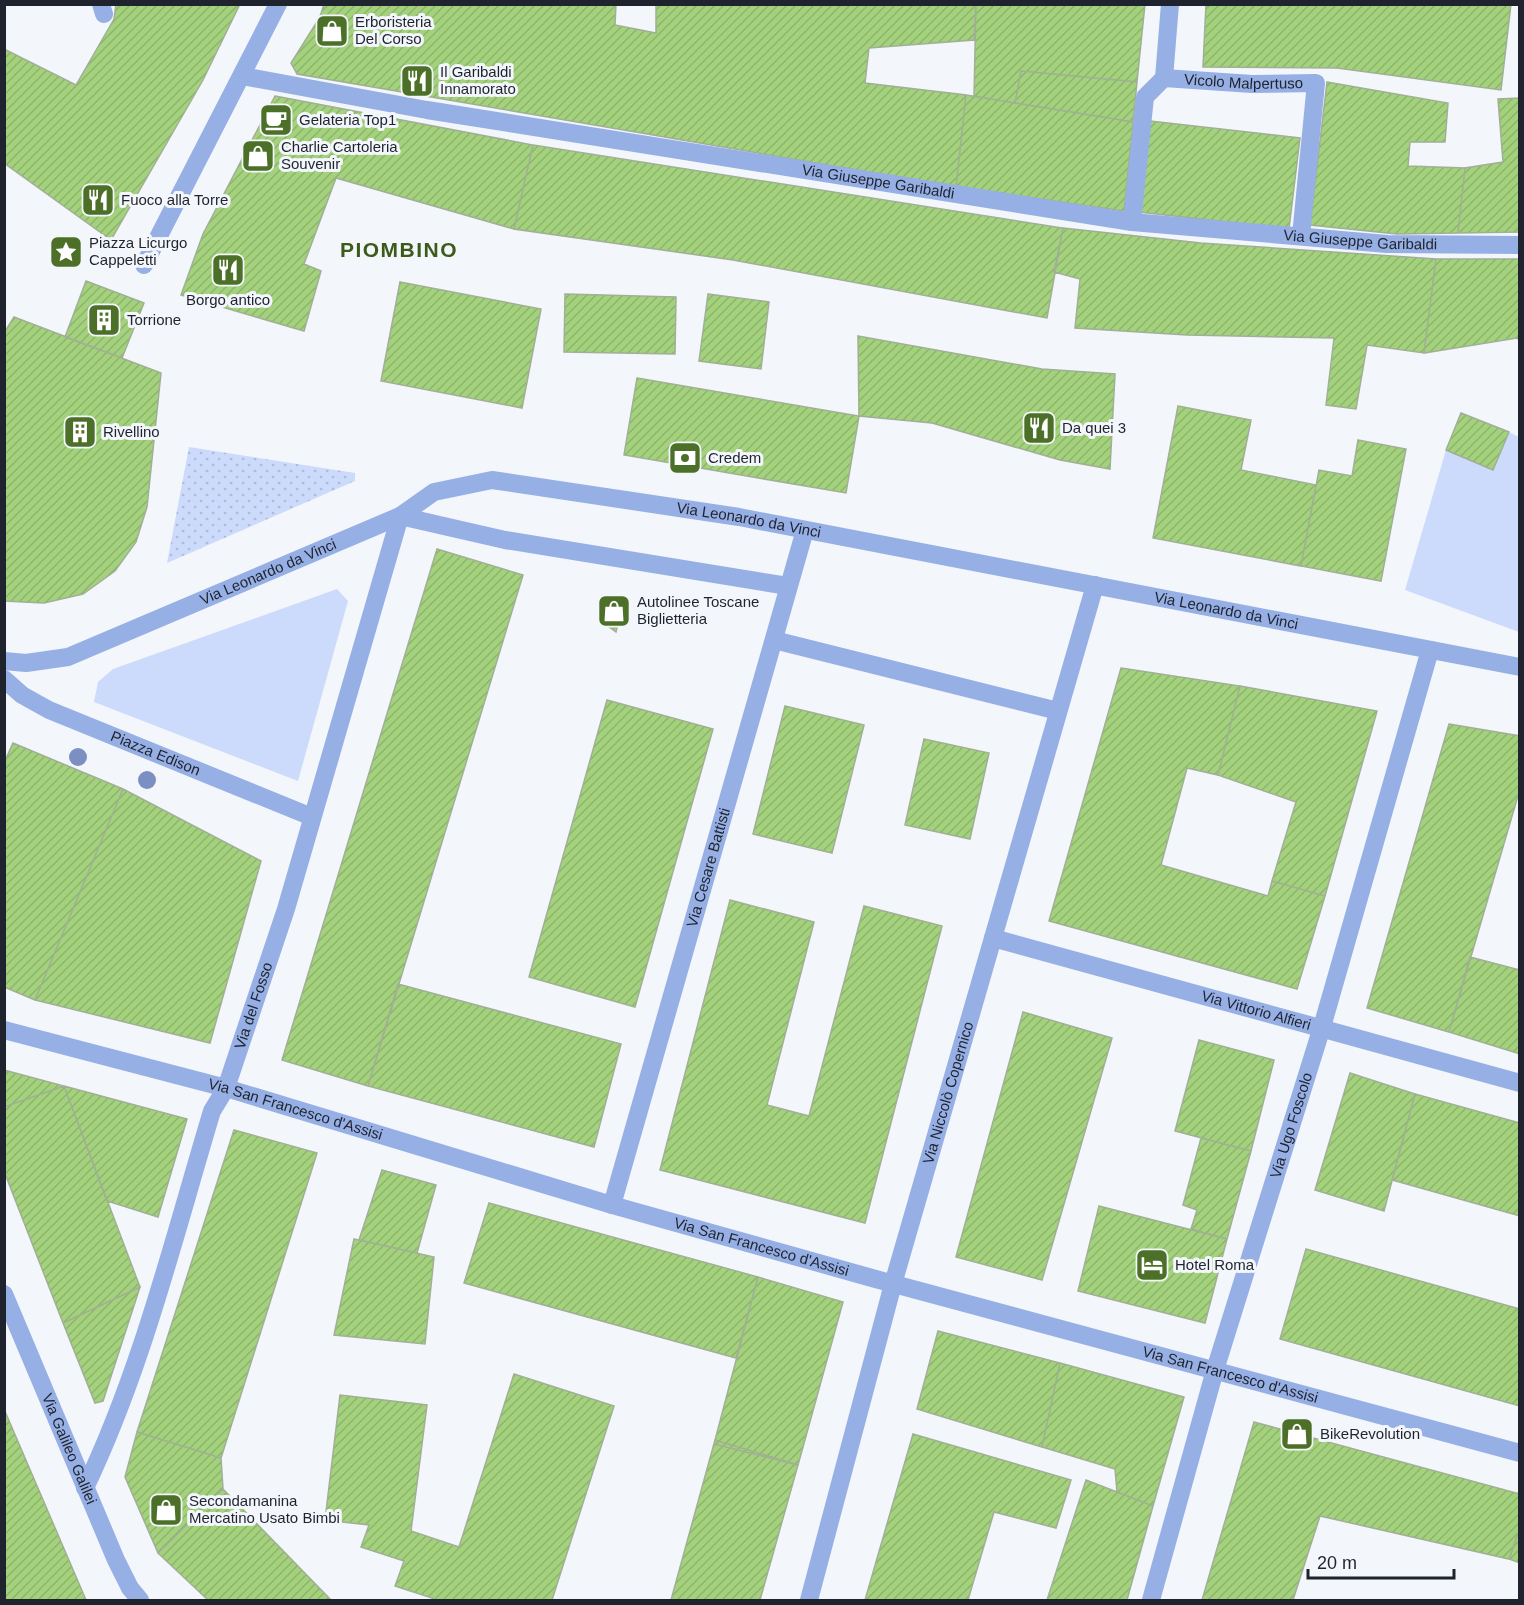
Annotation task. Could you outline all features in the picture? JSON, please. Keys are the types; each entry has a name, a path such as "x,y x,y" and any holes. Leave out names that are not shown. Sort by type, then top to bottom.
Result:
{"street":[{"path":"144,265 278,4"},
{"name":"Vicolo Malpertuso","path":"1170,4 1164,78 1252,84 1316,83 1301,236"},
{"name":"Via Giuseppe Garibaldi","path":"242,76 451,113 1132,222 1387,244 1520,244"},
{"path":"1132,222 1144,97 1164,78"},
{"name":"Via Leonardo da Vinci","path":"4,661 34,662 68,657 400,516 434,492 492,480 739,517 1520,668"},
{"path":"400,516 505,540 788,586"},
{"name":"Via del Fosso","path":"85,1488 104,1450 148,1325 212,1111 226,1088 286,909 400,516"},
{"name":"Via Cesare Battisti","path":"612,1205 788,586 806,530"},
{"name":"Via Niccolò Copernico","path":"809,1600 893,1284 1095,585"},
{"path":"774,640 1058,711"},
{"name":"Via Ugo Foscolo","path":"1151,1600 1215,1370 1322,1027 1430,650"},
{"name":"Piazza Edison","path":"4,679 22,695 49,710 312,817"},
{"name":"Via Vittorio Alfieri","path":"993,938 1520,1083"},
{"name":"Via San Francesco d'Assisi","path":"4,1030 226,1088 612,1205 893,1284 1520,1453"},
{"name":"Via Galileo Galilei","path":"4,1294 116,1560 130,1588 140,1600"}],"shaded area":[{"path":"1509,432 1519,437 1519,632 1405,590 1446,450 1493,469"},
{"path":"189,447 355,473 355,481 167,563"},
{"path":"337,589 348,601 298,781 94,702 98,682 113,669"}],"building":[{"path":"116,4 240,4 203,80 111,240 4,163 4,49 76,85 114,19"},
{"path":"324,4 616,4 615,25 656,33 656,4 976,4 974,40 869,48 865,83 966,95 956,187 297,74 291,63 320,17"},
{"path":"976,4 1145,4 1137,82 1021,71 1015,103 974,96"},
{"path":"1206,4 1511,4 1501,90 1337,68 1203,67"},
{"path":"1021,71 1137,82 1133,122 1015,103"},
{"path":"1327,82 1448,103 1445,142 1410,142 1408,166 1465,168 1458,233 1397,234 1310,225"},
{"path":"966,95 1133,122 1124,211 956,187"},
{"path":"275,96 533,145 514,229 336,178 304,264 321,271 304,331 181,295 203,234"},
{"path":"1520,98 1520,232 1458,233 1465,168 1503,162 1498,99"},
{"path":"1150,121 1300,138 1289,229 1139,212"},
{"path":"533,145 1063,228 1047,318 733,260 514,229"},
{"path":"1063,228 1201,243 1436,259 1424,353 1367,345 1356,409 1326,405 1334,338 1187,335 1075,328 1080,279 1054,272"},
{"path":"1436,259 1520,259 1520,341 1517,338 1424,353"},
{"name":"Torrione","path":"86,281 144,303 122,358 65,337"},
{"path":"400,282 541,309 522,408 381,381"},
{"path":"565,294 676,297 675,354 564,352"},
{"path":"708,294 769,302 761,369 699,361"},
{"name":"Rivellino","path":"14,317 161,373 147,507 136,542 115,571 83,594 44,603 4,601 4,333"},
{"path":"858,336 1042,369 1115,374 1110,469 1060,460 932,423 859,416"},
{"path":"637,378 859,416 846,493 624,455"},
{"path":"1178,406 1251,420 1241,470 1316,485 1301,566 1153,538"},
{"path":"1461,413 1509,432 1493,470 1446,450"},
{"path":"1358,440 1406,449 1381,581 1301,566 1319,470 1352,476"},
{"path":"437,549 523,575 368,1086 282,1060"},
{"name":"Autolinee Toscane Biglietteria","path":"610,596 624,599 616,632 605,624"},
{"path":"1121,668 1240,686 1218,775 1187,768 1161,865 1268,896 1272,881 1325,896 1297,989 1049,921"},
{"path":"1240,686 1377,711 1325,896 1272,881 1296,802 1218,775"},
{"path":"607,700 713,729 635,1007 529,977"},
{"path":"785,706 864,725 832,853 753,834"},
{"path":"1449,724 1520,736 1520,789 1449,1032 1367,1008"},
{"path":"924,739 989,753 970,839 905,825"},
{"path":"13,743 123,789 35,1000 4,987 4,763"},
{"path":"123,789 261,861 210,1043 35,1000"},
{"path":"730,900 814,922 767,1105 809,1116 864,906 942,926 865,1223 660,1170"},
{"path":"1470,957 1520,970 1520,1054 1449,1032"},
{"path":"398,984 621,1044 594,1147 368,1086"},
{"path":"1023,1012 1112,1038 1042,1280 956,1257"},
{"path":"1199,1040 1274,1060 1251,1151 1175,1131"},
{"path":"4,1070 64,1086 4,1107"},
{"path":"1350,1073 1415,1094 1384,1211 1315,1190"},
{"path":"64,1086 187,1119 158,1217 107,1201"},
{"path":"64,1086 140,1287 63,1323 4,1171 4,1107"},
{"path":"1415,1094 1520,1123 1520,1216 1392,1180"},
{"path":"234,1130 317,1153 221,1458 137,1432"},
{"path":"1201,1138 1251,1151 1227,1239 1191,1229 1197,1210 1183,1205"},
{"path":"382,1170 436,1185 417,1253 359,1240"},
{"path":"489,1203 758,1277 736,1358 464,1283"},
{"name":"Hotel Roma","path":"1099,1206 1227,1239 1205,1323 1078,1291"},
{"path":"354,1239 434,1257 425,1344 334,1335"},
{"path":"1306,1249 1520,1309 1520,1406 1280,1339"},
{"path":"758,1277 843,1302 798,1465 714,1444"},
{"path":"140,1287 103,1401 95,1403 63,1323"},
{"path":"938,1331 1060,1363 1042,1447 917,1409"},
{"path":"1060,1363 1184,1397 1153,1506 1117,1492 1115,1469 1042,1447"},
{"path":"514,1374 614,1406 552,1600 438,1600 395,1586 404,1561 361,1547 369,1525 325,1520 340,1395 427,1405 411,1531 459,1547"},
{"path":"4,1409 86,1600 4,1600"},
{"path":"1254,1422 1520,1494 1520,1528 1509,1559 1320,1516 1293,1600 1202,1600"},
{"path":"137,1432 221,1458 223,1489 158,1553 125,1477"},
{"path":"913,1434 1071,1480 1056,1528 994,1512 968,1600 865,1600"},
{"path":"715,1440 798,1465 760,1600 671,1600"},
{"path":"1086,1480 1153,1506 1127,1600 1047,1600"},
{"path":"223,1489 331,1600 208,1600 158,1553"},
{"path":"1520,1528 1520,1563 1509,1559"}],"place":[{"name":"Erboristeria Del Corso","path":"332,31"},
{"name":"Il Garibaldi Innamorato","path":"417,81"},
{"name":"Gelateria Top1","path":"276,120"},
{"name":"Charlie Cartoleria Souvenir","path":"258,156"},
{"name":"Fuoco alla Torre","path":"98,200"},
{"name":"Piazza Licurgo Cappeletti","path":"66,252"},
{"name":"Borgo antico","path":"228,270"},
{"name":"Torrione","path":"104,320"},
{"name":"Da quei 3","path":"1039,428"},
{"name":"Rivellino","path":"80,432"},
{"name":"Credem","path":"685,458"},
{"name":"Autolinee Toscane Biglietteria","path":"614,611"},
{"name":"Hotel Roma","path":"1152,1265"},
{"name":"BikeRevolution","path":"1297,1434"},
{"name":"Secondamanina Mercatino Usato Bimbi","path":"166,1510"}],"district":[{"name":"PIOMBINO","path":"399,250"}]}
